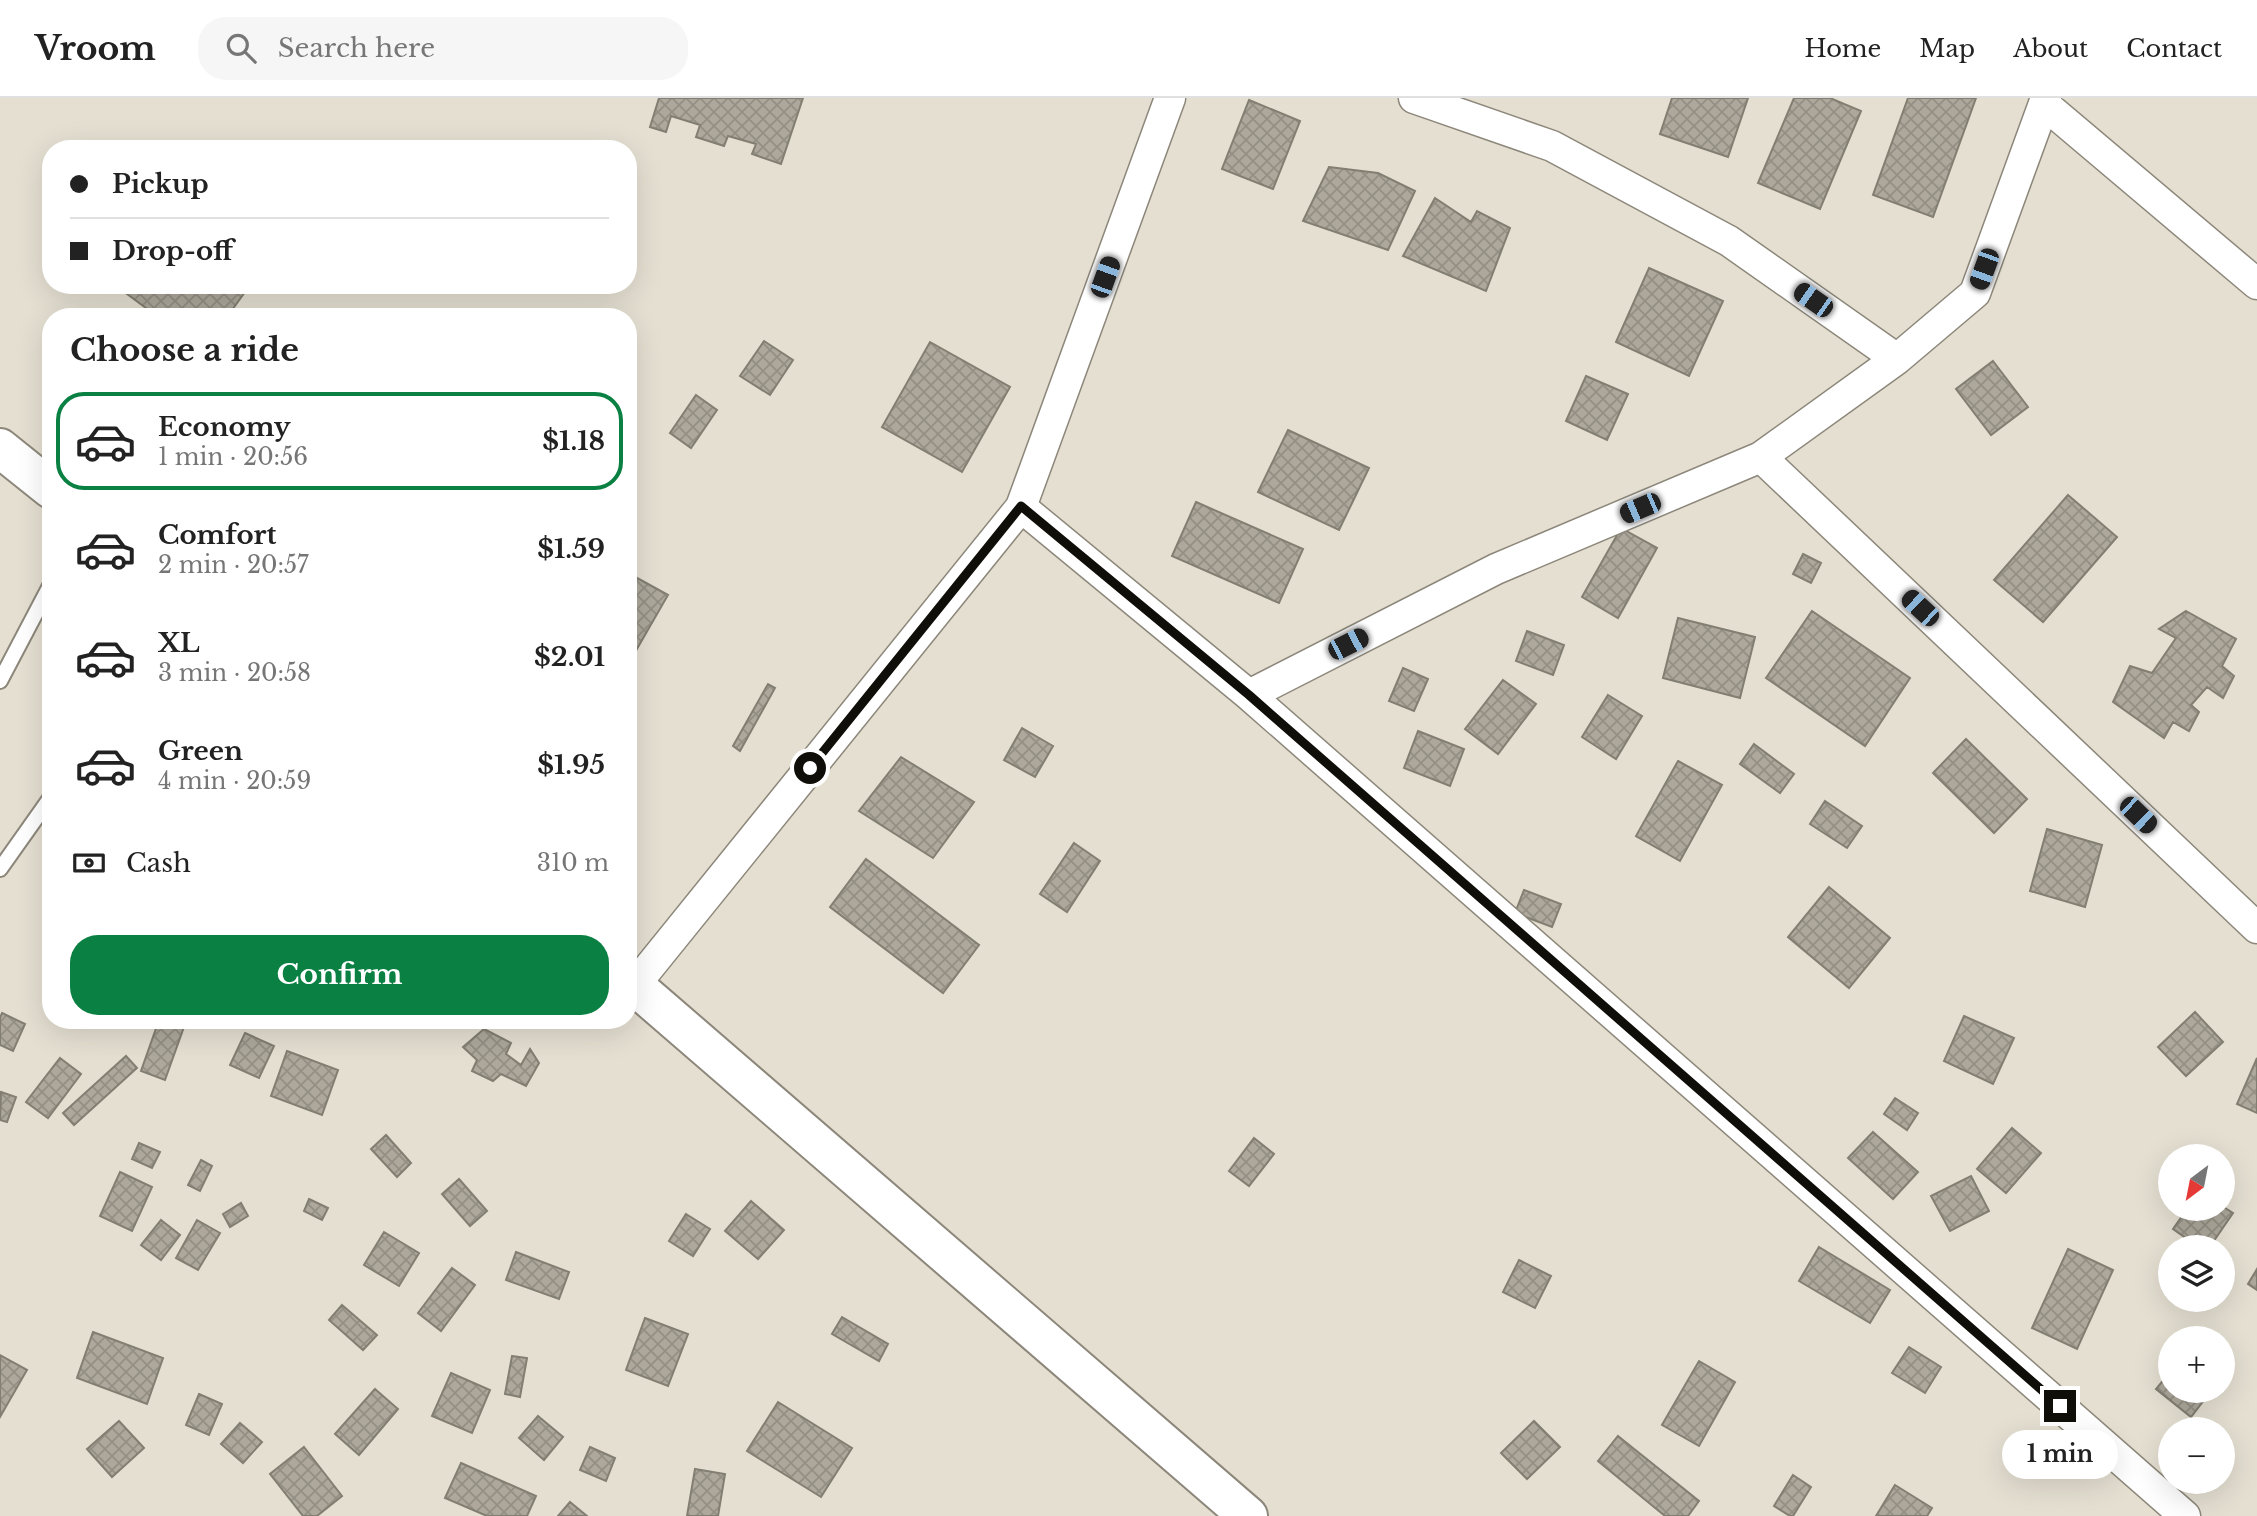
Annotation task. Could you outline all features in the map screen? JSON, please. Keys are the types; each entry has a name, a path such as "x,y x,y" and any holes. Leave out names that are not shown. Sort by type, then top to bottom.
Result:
{"main road":[{"path":"0,448 42,482"},
{"path":"637,988 1248,1516"}],"street":[{"path":"637,976 1021,506 1170,98"},
{"path":"1414,98 1552,146 1729,241 1897,359"},
{"path":"1249,695 1496,569 1761,457 1897,359 1975,293 2045,101 2257,284"},
{"path":"1761,457 2257,928"},
{"path":"1021,506 1249,695 2185,1516"}],"lane":[{"path":"0,681 42,601"},
{"path":"0,869 42,810"}],"building":[{"path":"659,98 803,98 781,164 752,154 756,144 728,136 724,146 696,137 700,125 671,116 666,132 650,127"},
{"path":"1672,98 1748,98 1728,157 1660,134"},
{"path":"1794,98 1830,98 1861,111 1820,209 1758,183"},
{"path":"1908,98 1976,98 1933,217 1873,195"},
{"path":"1249,100 1300,121 1273,189 1222,169"},
{"path":"1329,167 1378,173 1415,191 1388,250 1303,221"},
{"path":"1435,198 1471,222 1477,211 1510,228 1486,291 1403,256"},
{"path":"1649,268 1723,301 1689,376 1616,342"},
{"path":"127,294 244,294 233,308 146,308"},
{"path":"764,341 793,360 770,395 740,376"},
{"path":"930,342 1010,387 962,472 882,427"},
{"path":"1993,361 2028,407 1991,435 1956,389"},
{"path":"1586,376 1628,394 1607,440 1566,421"},
{"path":"696,395 717,410 691,448 670,433"},
{"path":"1288,430 1369,468 1339,530 1258,492"},
{"path":"2068,495 2117,537 2043,622 1994,580"},
{"path":"1196,502 1303,549 1279,603 1172,556"},
{"path":"1621,528 1657,548 1618,618 1582,597"},
{"path":"1803,554 1821,563 1811,583 1793,574"},
{"path":"637,578 668,595 637,649"},
{"path":"1812,611 1910,678 1865,746 1766,678"},
{"path":"2186,611 2236,639 2222,666 2234,676 2223,698 2207,687 2191,705 2199,712 2189,731 2173,722 2164,738 2113,702 2130,666 2152,673 2176,638 2159,629"},
{"path":"1678,618 1755,637 1740,698 1663,678"},
{"path":"1527,631 1564,645 1553,675 1516,661"},
{"path":"1403,668 1428,679 1414,711 1389,701"},
{"path":"1503,680 1536,704 1498,754 1465,729"},
{"path":"768,684 775,688 740,751 733,746"},
{"path":"1608,695 1642,716 1616,759 1582,737"},
{"path":"1022,728 1053,746 1035,777 1004,760"},
{"path":"1418,731 1464,749 1450,786 1404,768"},
{"path":"1966,739 2027,799 1994,833 1933,773"},
{"path":"1754,744 1794,774 1780,793 1740,764"},
{"path":"901,757 974,802 933,858 859,811"},
{"path":"1678,761 1722,785 1680,861 1636,836"},
{"path":"1825,801 1862,826 1847,848 1810,824"},
{"path":"2047,829 2102,845 2085,907 2030,891"},
{"path":"1074,843 1100,861 1067,912 1040,894"},
{"path":"866,859 979,945 943,993 830,907"},
{"path":"1829,887 1890,938 1849,988 1788,937"},
{"path":"1524,890 1561,904 1552,927 1515,913"},
{"path":"2195,1012 2223,1042 2186,1076 2158,1047"},
{"path":"2,1013 25,1024 13,1051 0,1045"},
{"path":"1964,1016 2014,1038 1993,1084 1944,1061"},
{"path":"156,1029 183,1029 165,1080 141,1071"},
{"path":"484,1029 511,1043 506,1054 521,1065 530,1049 539,1063 526,1086 501,1074 493,1081 472,1071 477,1060 463,1047"},
{"path":"245,1033 274,1046 259,1078 230,1065"},
{"path":"287,1051 338,1070 322,1115 271,1096"},
{"path":"126,1056 137,1068 74,1125 63,1113"},
{"path":"60,1058 81,1074 48,1118 26,1102"},
{"path":"2257,1058 2257,1113 2237,1104"},
{"path":"1,1092 16,1097 7,1122 0,1120"},
{"path":"1895,1098 1918,1113 1907,1130 1884,1114"},
{"path":"2012,1128 2041,1153 2006,1193 1977,1169"},
{"path":"1873,1132 1918,1172 1893,1199 1848,1158"},
{"path":"386,1135 411,1163 397,1177 371,1149"},
{"path":"1254,1138 1274,1154 1249,1186 1229,1171"},
{"path":"139,1143 160,1152 152,1168 132,1159"},
{"path":"201,1160 212,1166 200,1191 188,1185"},
{"path":"120,1172 152,1187 132,1231 100,1216"},
{"path":"1971,1176 1989,1211 1950,1231 1931,1196"},
{"path":"459,1179 487,1211 470,1226 442,1194"},
{"path":"309,1199 328,1208 322,1220 304,1211"},
{"path":"751,1201 784,1230 758,1259 725,1231"},
{"path":"241,1203 248,1216 230,1227 223,1214"},
{"path":"686,1214 710,1229 693,1256 669,1241"},
{"path":"161,1220 180,1235 161,1260 141,1245"},
{"path":"197,1220 220,1233 198,1270 176,1258"},
{"path":"2178,1222 2227,1222 2218,1235 2182,1235 2173,1229"},
{"path":"384,1232 419,1253 399,1286 364,1265"},
{"path":"1819,1247 1890,1290 1870,1323 1799,1281"},
{"path":"2068,1249 2113,1270 2077,1349 2032,1328"},
{"path":"516,1252 569,1272 559,1299 506,1280"},
{"path":"1519,1260 1551,1276 1535,1308 1503,1292"},
{"path":"452,1268 475,1285 441,1331 418,1313"},
{"path":"2257,1269 2257,1290 2248,1284"},
{"path":"342,1305 377,1335 363,1350 329,1320"},
{"path":"842,1317 888,1344 879,1361 832,1334"},
{"path":"645,1318 688,1334 668,1386 626,1370"},
{"path":"93,1332 163,1358 147,1404 77,1378"},
{"path":"1909,1347 1941,1367 1925,1393 1892,1373"},
{"path":"0,1355 27,1370 0,1417"},
{"path":"512,1356 527,1358 520,1397 505,1394"},
{"path":"1699,1361 1735,1382 1699,1446 1662,1425"},
{"path":"451,1373 490,1390 472,1433 432,1416"},
{"path":"375,1389 398,1409 359,1455 335,1434"},
{"path":"199,1394 222,1404 209,1435 186,1425"},
{"path":"778,1402 852,1448 821,1497 747,1451"},
{"path":"2174,1403 2202,1403 2191,1417"},
{"path":"538,1416 563,1437 544,1460 519,1438"},
{"path":"119,1421 144,1448 112,1477 87,1449"},
{"path":"1534,1421 1560,1447 1527,1479 1501,1453"},
{"path":"240,1423 262,1442 243,1463 221,1444"},
{"path":"1618,1436 1699,1501 1688,1516 1665,1516 1598,1461"},
{"path":"304,1447 342,1496 317,1516 303,1516 270,1474"},
{"path":"590,1447 615,1458 606,1481 580,1470"},
{"path":"461,1463 536,1496 527,1516 487,1516 445,1498"},
{"path":"695,1469 725,1474 718,1516 687,1516"},
{"path":"1793,1475 1811,1487 1793,1516 1790,1516 1774,1506"},
{"path":"1895,1485 1932,1508 1927,1516 1876,1516"},
{"path":"570,1502 587,1516 558,1516"}],"route":[{"path":"810,768 1021,506 1249,695 2060,1406"}]}
